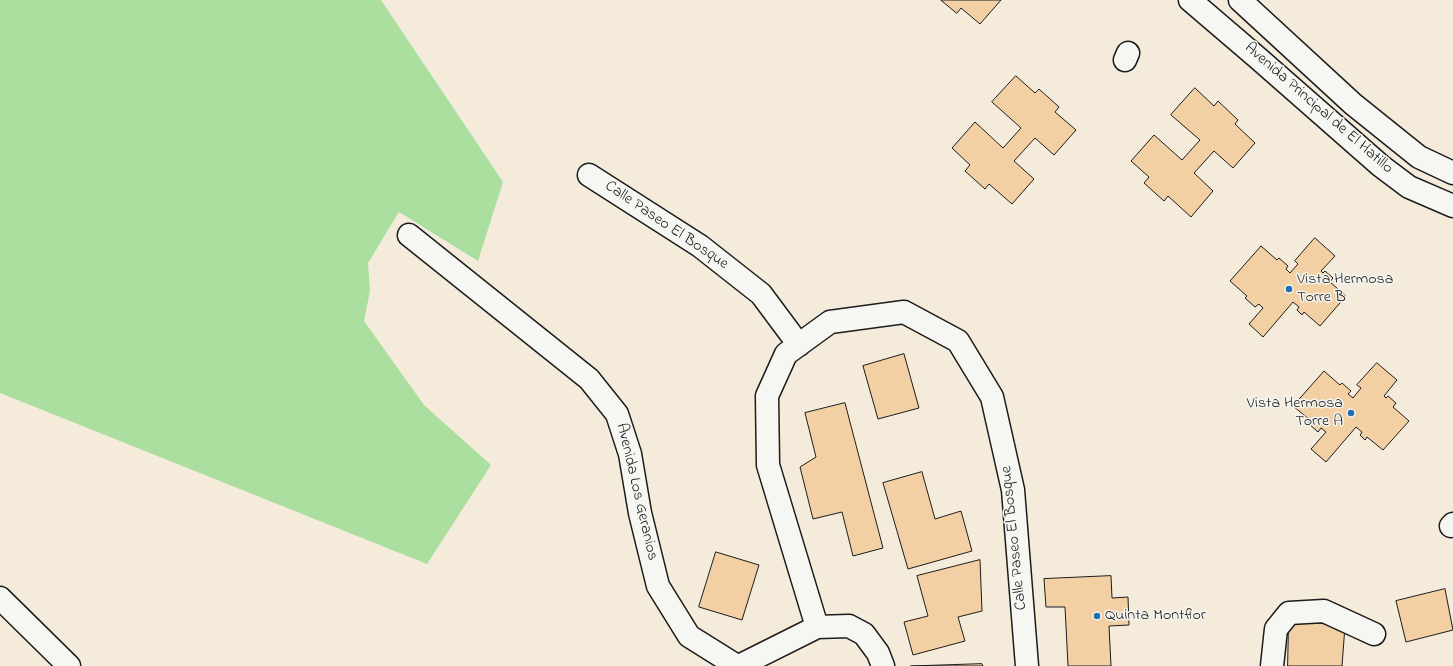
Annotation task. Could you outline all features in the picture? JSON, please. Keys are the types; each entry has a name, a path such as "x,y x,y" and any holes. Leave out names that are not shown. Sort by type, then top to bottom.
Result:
{"street":[{"name":"Avenida Principal de El Hatillo","path":"1190,0 1381,166 1410,187 1453,206"},
{"name":"Avenida Principal de El Hatillo","path":"1240,0 1353,104 1419,157 1453,173"},
{"name":"Calle Paseo El Bosque","path":"589,175 700,246 761,294 799,345 830,322 904,312 958,341 992,396 1013,490 1027,666"},
{"name":"Avenida Los Geranios","path":"409,235 589,379 617,414 630,454 640,513 658,586 689,636 738,666 817,627 849,626 864,634 878,653 883,666"},
{"path":"799,345 786,354 767,396 768,465 817,627"},
{"path":"0,598 69,666"},
{"path":"1272,666 1276,629 1289,613 1324,611 1374,634"}],"green space":[{"path":"0,0 381,0 503,182 478,261 399,212 368,263 370,291 364,321 424,405 491,465 427,564 0,393"}],"building":[{"path":"941,0 1001,0 980,24 961,8 957,13"},
{"path":"1016,76 1035,93 1039,89 1059,107 1055,112 1076,130 1054,155 1035,138 1014,161 1034,179 1012,204 989,184 985,189 965,171 970,165 952,148 975,122 1003,148 1021,128 992,102"},
{"path":"1195,88 1214,106 1218,101 1238,120 1235,124 1255,143 1233,168 1214,151 1194,173 1213,191 1191,217 1168,196 1164,201 1144,183 1149,177 1131,161 1154,135 1182,160 1200,140 1171,115"},
{"name":"Vista Hermosa Torre B","path":"1315,238 1335,256 1321,271 1323,273 1325,271 1333,278 1330,282 1346,296 1320,326 1304,312 1302,315 1297,310 1299,307 1293,302 1263,337 1249,324 1263,308 1259,304 1255,307 1245,298 1247,296 1230,281 1261,246 1277,260 1279,258 1288,266 1286,269 1290,273 1298,264 1295,261"},
{"path":"904,354 919,408 878,419 863,366"},
{"name":"Vista Hermosa Torre A","path":"1377,363 1397,380 1384,396 1386,398 1388,396 1396,403 1393,407 1409,421 1383,450 1367,437 1365,440 1360,435 1362,432 1356,427 1326,462 1311,449 1326,432 1321,428 1318,432 1308,423 1310,420 1293,406 1324,371 1340,385 1342,383 1351,391 1348,394 1353,398 1361,388 1357,385"},
{"path":"845,403 883,548 853,556 842,512 813,519 800,467 816,457 805,413"},
{"path":"922,472 935,519 961,511 972,551 908,569 883,483"},
{"path":"716,552 759,565 742,620 699,607"},
{"path":"980,560 982,611 958,617 965,641 913,655 904,622 928,616 917,576"},
{"name":"Quinta Montflor","path":"1111,576 1112,598 1128,597 1129,625 1109,626 1111,666 1068,666 1065,607 1046,607 1044,579"},
{"path":"1445,589 1453,630 1406,642 1396,601"},
{"path":"1289,620 1345,626 1342,666 1288,666"},
{"path":"982,664 983,666 911,666"}],"place":[{"name":"Vista Hermosa Torre B","path":"1289,289"},
{"name":"Vista Hermosa Torre A","path":"1351,413"},
{"name":"Quinta Montflor","path":"1097,616"}]}
